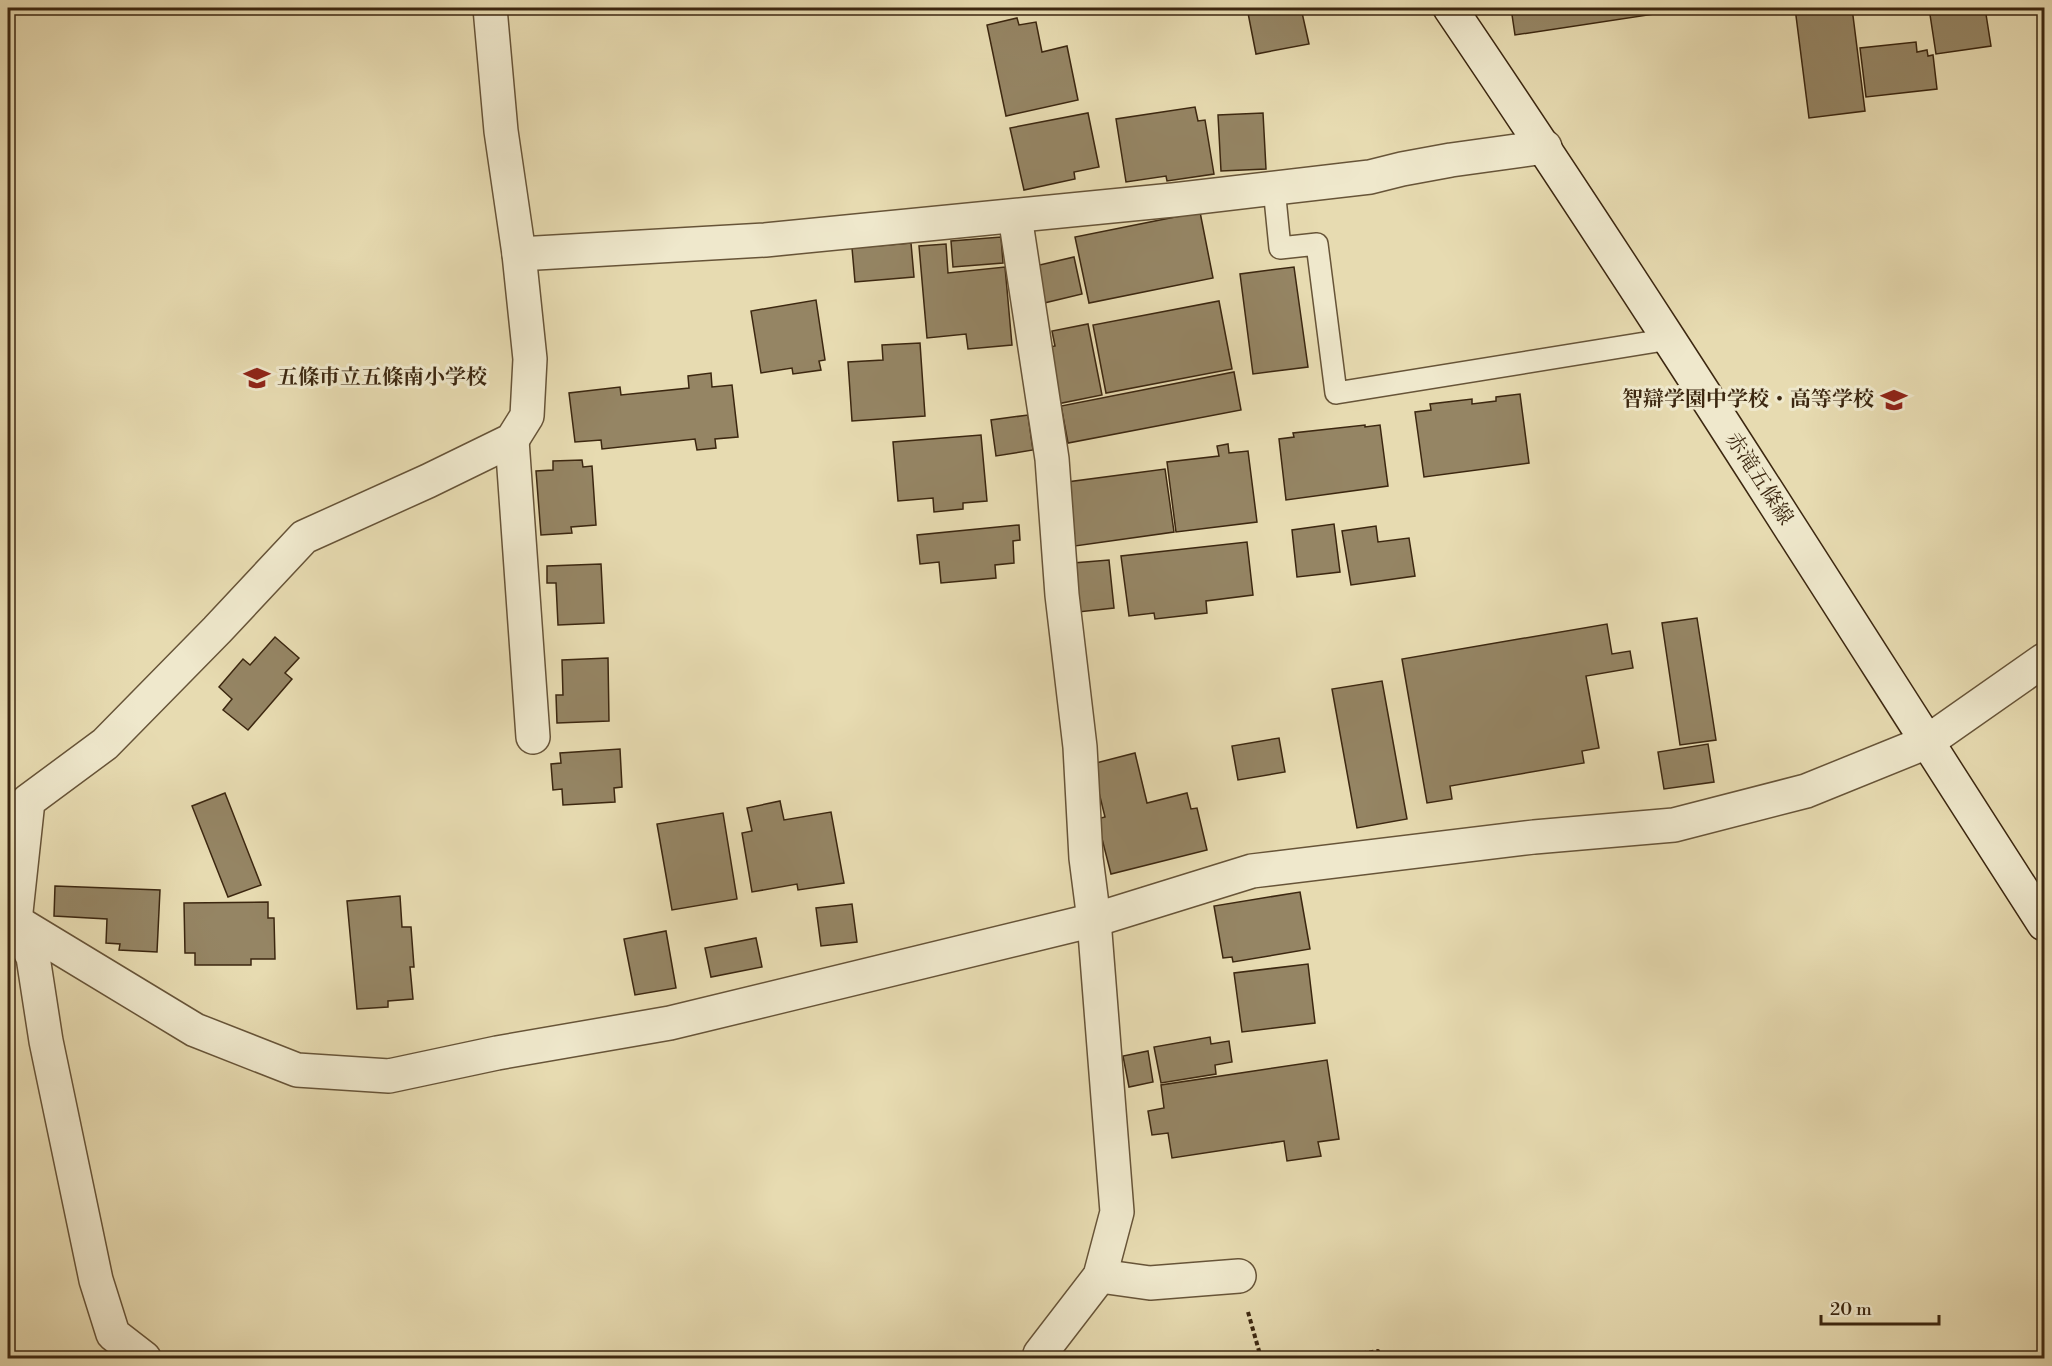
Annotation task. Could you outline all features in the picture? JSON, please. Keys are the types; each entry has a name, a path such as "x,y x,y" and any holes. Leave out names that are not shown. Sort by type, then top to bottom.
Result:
{"street":[{"path":"144,1359 113,1334 96,1280 46,1041 33,957 11,920 28,801 105,744 225,622 304,537 512,440 527,416 530,358 519,254 501,131 490,8"},
{"name":"赤滝五條線","path":"1450,8 1545,147 1670,339 2044,924"},
{"path":"519,254 765,240 1015,216 1370,177 1451,160 1545,147"},
{"path":"1015,216 1052,459 1062,595 1080,747 1086,858 1094,920 1117,1212 1100,1276 1040,1354 1039,1359"},
{"path":"512,440 533,737"},
{"path":"11,920 195,1030 297,1070 389,1076 497,1053 670,1023 1094,920 1251,872 1534,837 1674,825 1806,791 1927,742 2044,660"},
{"path":"1100,1276 1150,1283 1239,1276"}],"lane":[{"path":"1274,188 1280,248 1317,244 1336,393 1670,339"}],"path":[{"path":"1239,1276 1261,1359"},
{"path":"1332,1359 1378,1351 1379,1359"}],"building":[{"path":"1275,8 1301,8 1309,44 1256,54 1248,13"},
{"path":"1511,8 1680,8 1681,10 1515,35"},
{"path":"1795,8 1852,8 1865,111 1809,118"},
{"path":"1929,8 1985,8 1991,46 1936,54"},
{"path":"1017,18 1019,25 1036,22 1042,52 1067,46 1078,100 1006,116 987,25"},
{"path":"1916,42 1917,52 1927,50 1928,56 1933,55 1937,89 1866,97 1860,48"},
{"path":"1195,107 1198,121 1205,120 1214,174 1167,181 1166,176 1126,182 1116,119"},
{"path":"1088,113 1099,167 1074,172 1075,179 1024,190 1010,128"},
{"path":"1263,113 1266,169 1221,171 1218,115"},
{"path":"1200,212 1213,278 1089,303 1075,237"},
{"path":"1001,237 1003,263 953,267 951,241"},
{"path":"911,243 914,277 855,282 852,248"},
{"path":"946,244 948,273 1005,267 1012,345 968,349 966,334 927,338 919,246"},
{"path":"1074,257 1082,294 1040,304 1031,267"},
{"path":"1294,267 1308,367 1253,374 1240,274"},
{"path":"816,300 825,360 819,361 821,370 793,374 792,368 761,373 751,311"},
{"path":"1219,301 1232,369 1106,393 1093,325"},
{"path":"1088,324 1102,395 1057,404 1046,348 1055,346 1052,331"},
{"path":"920,343 925,416 852,421 848,362 883,360 882,345"},
{"path":"1234,372 1241,410 1068,443 1061,406"},
{"path":"711,373 712,387 732,385 738,437 715,439 716,448 697,450 695,439 602,449 601,440 575,442 569,393 620,387 621,395 689,388 688,376"},
{"path":"1520,394 1529,463 1424,477 1415,412 1431,410 1430,404 1472,399 1472,404 1496,401 1496,397"},
{"path":"1028,415 1033,450 996,456 991,420"},
{"path":"1365,425 1365,427 1380,425 1388,486 1286,500 1279,439 1294,437 1293,433"},
{"path":"981,435 987,501 963,503 963,509 934,512 933,498 898,501 893,442"},
{"path":"1228,444 1229,453 1248,451 1257,522 1176,532 1167,462 1219,456 1217,446"},
{"path":"582,460 583,467 592,466 596,525 571,527 572,533 541,535 536,471 553,470 553,461"},
{"path":"1165,469 1174,532 1075,546 1067,482"},
{"path":"1334,524 1340,572 1297,577 1292,530"},
{"path":"1019,525 1020,540 1013,541 1014,563 995,565 996,578 941,583 939,562 920,564 917,535"},
{"path":"1376,526 1378,542 1409,538 1415,576 1351,585 1342,531"},
{"path":"1247,542 1253,595 1206,601 1207,613 1155,619 1154,613 1129,616 1121,556"},
{"path":"1109,560 1114,608 1078,612 1073,563"},
{"path":"601,564 604,623 558,625 556,583 547,583 547,566"},
{"path":"1697,618 1716,740 1680,745 1662,623"},
{"path":"1607,624 1612,654 1630,651 1633,668 1586,676 1599,748 1582,751 1584,763 1450,786 1452,799 1427,803 1402,659"},
{"path":"275,637 299,658 285,673 292,679 248,730 223,710 232,699 219,687 243,659 250,665"},
{"path":"608,658 609,721 557,723 556,695 563,695 562,660"},
{"path":"1382,681 1407,819 1357,828 1332,689"},
{"path":"1279,738 1285,772 1238,780 1232,746"},
{"path":"1708,744 1714,782 1664,789 1658,752"},
{"path":"620,749 622,787 614,788 615,802 563,805 562,789 553,790 551,764 561,763 560,753"},
{"path":"1135,753 1147,803 1187,793 1191,809 1197,808 1207,850 1111,874 1097,819 1105,817 1092,764"},
{"path":"225,793 261,885 228,897 192,806"},
{"path":"780,801 784,820 831,812 844,883 798,890 797,884 752,892 742,833 752,831 747,808"},
{"path":"723,813 737,899 672,910 657,824"},
{"path":"55,886 160,890 157,952 119,950 120,944 106,943 107,919 54,916"},
{"path":"1300,892 1310,949 1233,962 1232,957 1223,958 1214,906"},
{"path":"400,896 402,927 411,927 414,967 410,967 413,999 388,1001 388,1007 357,1009 347,901"},
{"path":"268,902 268,918 274,918 275,959 251,959 251,965 195,965 195,953 185,953 184,903"},
{"path":"852,904 857,942 821,946 816,908"},
{"path":"666,931 676,988 635,995 624,939"},
{"path":"756,938 762,967 711,977 705,948"},
{"path":"1308,964 1315,1023 1242,1032 1234,973"},
{"path":"1210,1037 1211,1044 1229,1041 1232,1062 1215,1065 1216,1074 1161,1083 1154,1047"},
{"path":"1148,1051 1153,1082 1129,1087 1123,1056"},
{"path":"1327,1060 1339,1139 1318,1142 1321,1156 1287,1161 1284,1141 1172,1158 1168,1133 1152,1135 1148,1111 1164,1108 1161,1085"}],"place":[{"name":"五條市立五條南小学校","path":"257,378"},
{"name":"智辯学園中学校・高等学校","path":"1894,400"}]}
